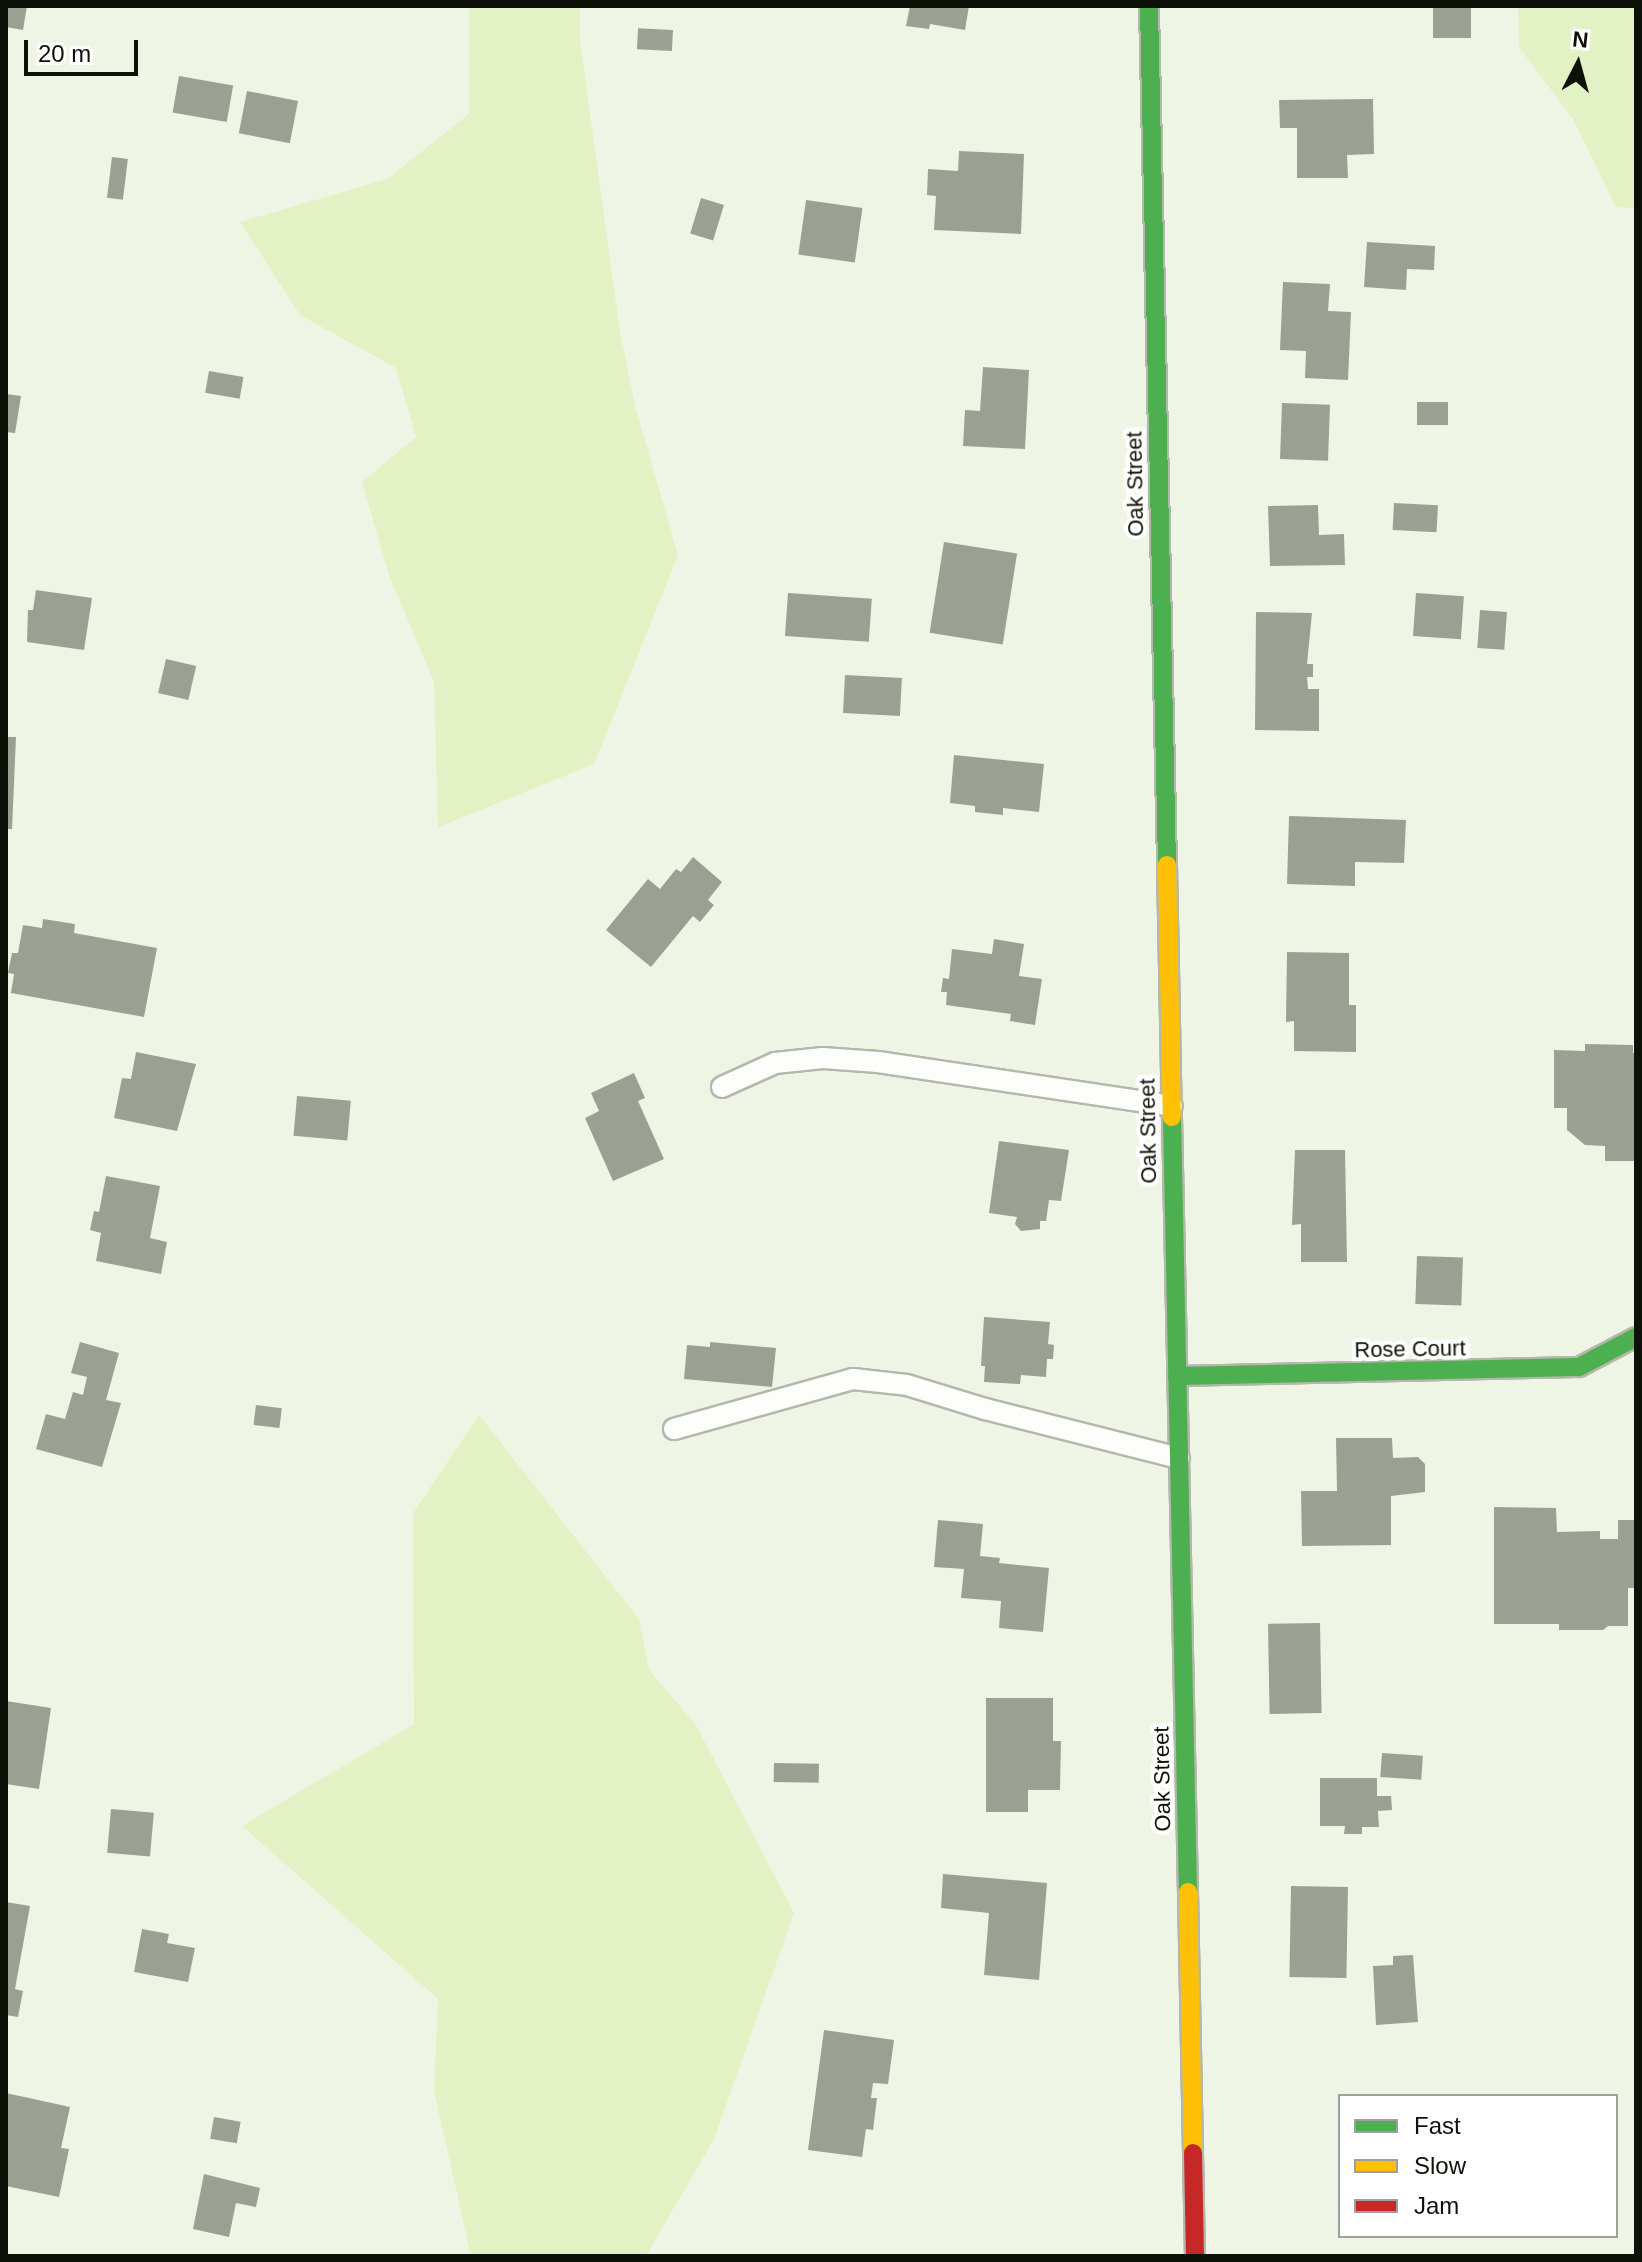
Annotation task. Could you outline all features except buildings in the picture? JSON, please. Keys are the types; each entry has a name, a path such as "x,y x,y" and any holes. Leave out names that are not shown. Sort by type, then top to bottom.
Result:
{"street":[{"name":"Oak Street","path":"1149,6 1195,2256"},
{"name":"Rose Court","path":"1177,1376 1579,1367 1636,1337"}],"lane":[{"path":"722,1087 775,1063 823,1058 878,1062 1172,1106"},
{"path":"674,1429 853,1379 907,1385 985,1409 1179,1458"}],"green space":[{"path":"469,6 580,6 580,40 620,332 635,406 678,555 594,764 438,827 434,682 389,575 362,482 416,437 396,368 300,315 240,222 387,179 469,114"},
{"path":"1518,6 1636,6 1636,209 1616,207 1573,119 1519,47"},
{"path":"479,1415 639,1619 649,1670 696,1725 794,1913 714,2139 646,2256 471,2256 434,2091 438,1999 242,1826 414,1724 413,1513"}],"traffic: fast":[{"path":"1149,6 1167,865"},
{"path":"1172,1117 1188,1892"},
{"path":"1177,1376 1579,1367 1636,1337"}],"traffic: slow":[{"path":"1167,865 1172,1117"},
{"path":"1188,1892 1193,2153"}],"traffic: jam":[{"path":"1193,2153 1195,2256"}]}
